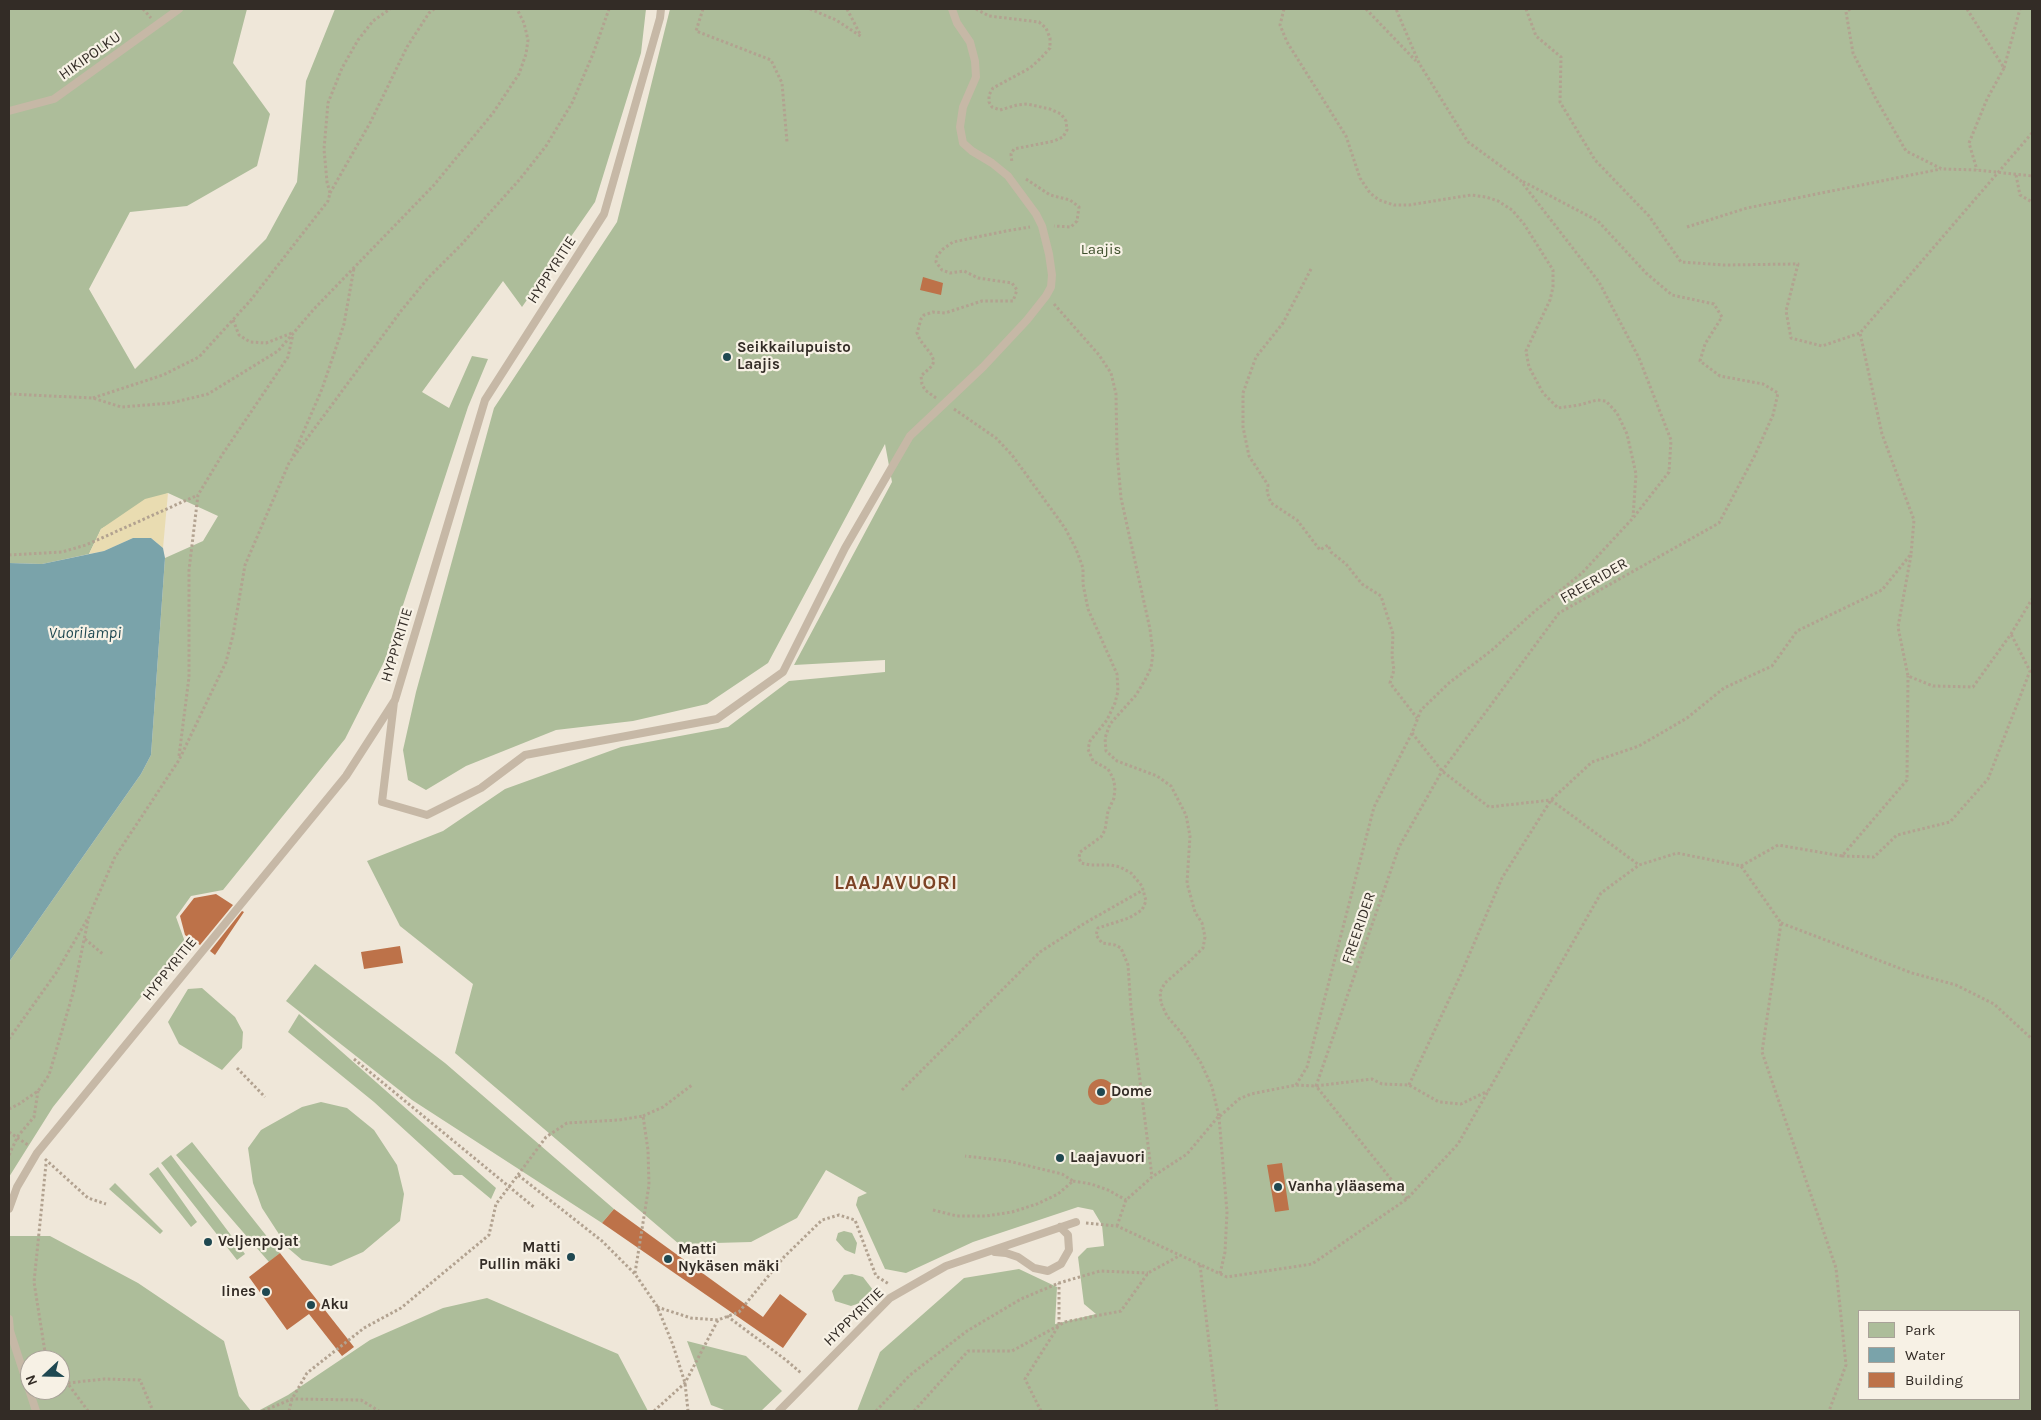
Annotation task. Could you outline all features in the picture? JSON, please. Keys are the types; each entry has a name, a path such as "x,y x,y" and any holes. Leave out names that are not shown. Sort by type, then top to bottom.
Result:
{"lane":[{"name":"HIKIPOLKU","path":"9,111 54,99 179,9"},
{"name":"HYPPYRITIE","path":"9,1208 17,1187 37,1153 346,776 395,700 484,400 604,214 661,9"},
{"path":"395,700 382,802 427,814 481,788 525,755 717,719 782,672 845,548 910,436 1028,320 1051,287 1052,275 1042,226 1036,214 1008,176 972,152 963,143 960,127 962,107 976,77 975,61 970,42 957,23 952,9"},
{"name":"HYPPYRITIE","path":"779,1411 890,1298 946,1266 1076,1222"},
{"path":"990,1252 1006,1253 1018,1257 1034,1268 1048,1271 1061,1264 1069,1250 1068,1235 1060,1228"},
{"path":"9,1319 10,1331 36,1411"}],"path":[{"path":"330,193 324,149 328,103 342,68 358,40 372,21 390,9"},
{"path":"93,398 163,375 199,358 250,301 328,201 330,193 370,123 407,47 429,13 434,9"},
{"path":"9,394 93,398 120,407 171,404 208,394 278,351 314,308 451,165 493,113 519,74 526,54 528,40 524,23 517,9"},
{"path":"289,463 417,291 520,179 546,146 572,103 603,27 608,9"},
{"path":"703,9 696,31 771,60 782,83 787,142"},
{"path":"810,9 836,20 862,37 847,9"},
{"path":"976,9 989,16 1039,22 1046,28 1050,38 1050,48 1041,58 1030,68 993,88 989,94 988,102 992,107 1000,110 1017,104 1041,106 1061,114 1066,121 1067,130 1063,137 1054,141 1014,149 1011,154 1015,169"},
{"path":"1284,9 1280,25 1286,42 1346,136 1360,178 1370,193 1379,200 1394,206 1471,195 1486,197 1498,201 1512,210 1524,224 1552,270 1553,287 1550,300 1526,351 1529,367 1543,393 1558,408 1579,406 1597,400 1606,401 1617,413 1627,434 1636,474 1633,518"},
{"path":"1366,9 1419,63"},
{"path":"1296,1085 1307,1067 1374,807 1412,733 1421,710 1449,683 1492,650 1535,610 1582,573 1633,518 1670,472 1671,440 1639,358 1599,282 1520,180 1468,142 1419,63 1396,9"},
{"path":"1526,9 1536,36 1561,57 1560,102 1595,160 1649,216 1681,262 1724,265 1798,264 1786,311 1791,338 1822,346 1860,333 2032,133"},
{"path":"1850,9 1846,12 1853,53 1906,151 1942,168"},
{"path":"1967,9 2004,68"},
{"path":"1977,170 1968,143 2004,68 2020,9"},
{"path":"1687,228 1747,208 1942,168 2032,176"},
{"path":"2016,175 2020,195 2032,202"},
{"path":"1022,176 1050,195 1070,200 1079,207 1077,221 1071,227 1042,226 1006,230 953,242 943,249 937,256 936,262 942,270 950,273 964,271 978,278 1012,283 1017,290 1013,301 982,301 945,313 932,312 924,315 920,319 918,333 920,340 934,361 932,366 922,376 922,384 929,394 996,438 1012,455 1047,502 1076,549 1083,568 1083,584 1088,609 1117,674 1118,690 1115,703 1107,720 1090,741 1088,749 1093,760 1108,769 1114,778 1114,798 1108,811 1108,819 1101,837 1080,852 1079,858 1081,863 1110,865 1120,867 1131,873 1142,886 1146,901 1142,910 1129,918 1098,928 1096,935 1102,943 1115,945 1120,948 1128,965 1131,1008 1152,1177"},
{"name":"FREERIDER","path":"1316,1086 1398,847 1442,771 1560,613 1719,522 1759,447 1773,415 1778,392 1763,384 1720,376 1700,361 1705,344 1722,318 1714,304 1672,295 1646,273 1598,221 1520,180"},
{"path":"9,1039 56,973 89,916 115,858 179,760 226,662 233,635 245,565 325,380 344,324 354,267"},
{"path":"1311,269 1283,323 1256,357 1243,393 1243,427 1249,456 1268,484 1271,503 1297,520 1320,550 1328,545 1331,552 1346,564 1362,584 1381,596 1393,634 1392,656 1394,670 1390,683 1418,718"},
{"path":"1046,296 1099,355 1111,374 1116,394 1117,452 1121,498 1150,629 1153,653 1152,668 1145,680 1136,694 1110,724 1105,738 1106,751 1116,761 1157,776 1171,786 1186,815 1190,836 1187,883 1194,912 1202,924 1206,937 1203,948 1165,983 1160,992 1161,1003 1167,1016 1201,1063 1212,1087 1219,1117 1227,1212 1225,1252 1220,1274"},
{"path":"233,320 239,335 250,342 266,343 293,333"},
{"path":"179,760 189,677 189,570 198,495 222,455 288,357 293,333"},
{"path":"1842,856 1907,780 1908,676 1898,627 1911,554 1914,520 1882,434 1860,333"},
{"path":"9,555 62,552 86,545 198,495"},
{"path":"1408,1085 1461,974 1502,878 1551,800 1592,762 1639,746 1687,718 1724,688 1772,666 1797,631 1882,590 1911,554"},
{"path":"1908,676 1934,686 1973,688 2012,634 2032,600"},
{"path":"1076,1222 1117,1226 1227,1277 1312,1264 1407,1198 1458,1144 1602,893 1639,865 1677,853 1740,866 1778,845 1842,856 1874,856 1897,835 1950,822 1988,779 2030,671 2012,634"},
{"path":"1412,733 1442,771 1490,807 1551,800 1639,865"},
{"path":"1740,866 1781,923 1912,973 1956,985 1994,1004 2032,1038"},
{"path":"902,1090 1040,952 1085,923 1143,890"},
{"path":"9,1109 38,1091 49,1076 73,993 89,916"},
{"path":"1781,923 1762,1052 1836,1268 1846,1366 1829,1411"},
{"path":"85,940 104,955"},
{"path":"354,1058 534,1208"},
{"path":"238,1068 265,1097"},
{"path":"1117,1226 1126,1200 1152,1177 1187,1154 1219,1117 1239,1099 1251,1094 1296,1085 1316,1086 1372,1079 1382,1084 1408,1085 1439,1102 1461,1104 1489,1091"},
{"path":"289,1411 292,1399 307,1373 364,1328 401,1308 489,1234 496,1204 546,1137 567,1124 619,1120 642,1116 663,1107 692,1085"},
{"path":"1316,1086 1407,1198"},
{"path":"9,1155 18,1136 34,1118 38,1091"},
{"path":"635,1274 649,1185 648,1150 642,1116"},
{"path":"9,1132 18,1136 88,1198 106,1204"},
{"path":"965,1156 1008,1160 1062,1174 1073,1181 1091,1184 1108,1190 1126,1200"},
{"path":"45,1350 34,1282 46,1160"},
{"path":"518,1175 602,1241 635,1274 657,1306 673,1345 685,1383 688,1411"},
{"path":"933,1210 957,1216 986,1216 1012,1212 1037,1204 1058,1194 1073,1181"},
{"path":"657,1306 691,1318 718,1320 739,1312 784,1256 822,1220 839,1215 855,1220 876,1276 902,1292"},
{"path":"914,1411 968,1351 1012,1351 1065,1322 1121,1311 1148,1273 1179,1255"},
{"path":"1200,1265 1217,1411"},
{"path":"876,1411 910,1375 967,1331 1021,1299 1059,1283 1100,1271 1148,1273"},
{"path":"1041,1411 1025,1379 1059,1325 1059,1283"},
{"path":"727,1316 786,1360 808,1381"},
{"path":"654,1411 685,1383 718,1320"},
{"path":"70,1383 104,1379 140,1380 154,1411"},
{"path":"70,1386 88,1411"},
{"path":"263,1411 292,1399 361,1400 379,1411"}],"green space":[{"path":"9,9 247,9 233,63 270,114 257,166 187,206 130,212 89,289 135,369 266,239 297,182 306,81 335,9 646,9 641,53 595,202 522,307 503,281 422,392 449,408 472,356 488,359 468,407 385,660 345,739 223,890 191,896 176,917 185,942 53,1107 9,1177 9,962 141,774 151,755 165,558 203,541 218,516 168,493 101,529 89,554 42,564 9,563"},
{"name":"Laajis","path":"670,9 2032,9 2032,1411 857,1411 880,1352 964,1278 1019,1269 1057,1287 1055,1324 1096,1314 1084,1304 1078,1257 1087,1248 1104,1246 1102,1225 1093,1210 1078,1207 973,1242 906,1273 885,1269 856,1205 858,1197 867,1193 826,1170 797,1218 751,1242 679,1244 455,1053 473,984 400,926 367,861 443,831 505,789 621,747 728,727 789,681 885,672 885,660 794,665 892,482 885,444 768,663 707,704 633,721 556,730 466,766 426,790 408,780 403,750 416,692 494,408 617,222"},
{"path":"315,964 445,1063 614,1209 602,1223 412,1100 286,1001"},
{"path":"202,988 235,1017 243,1032 242,1048 222,1070 179,1044 168,1022 188,989"},
{"path":"299,1014 496,1188 491,1199 462,1175 454,1175 374,1102 288,1032"},
{"path":"321,1102 347,1108 374,1130 397,1165 404,1194 400,1221 363,1252 331,1266 302,1260 288,1248 262,1208 253,1183 248,1148 261,1130 302,1107"},
{"path":"192,1142 280,1253 269,1262 176,1155"},
{"path":"171,1155 245,1254 237,1260 161,1163"},
{"path":"158,1167 197,1222 191,1227 149,1174"},
{"path":"115,1183 163,1231 160,1234 109,1189"},
{"path":"844,1231 852,1233 857,1243 855,1254 845,1250 836,1240 838,1233"},
{"path":"9,1236 50,1236 138,1283 224,1341 239,1396 251,1411 9,1411"},
{"path":"852,1274 863,1277 873,1290 866,1301 851,1306 835,1301 832,1291 844,1275"},
{"path":"487,1298 618,1354 648,1411 258,1411 288,1395 370,1340 443,1308"},
{"path":"687,1341 746,1356 782,1391 761,1411 727,1411 711,1405"}],"sand":[{"path":"168,493 163,548 151,538 133,538 104,551 89,554 101,529 145,499"}],"water":[{"name":"Vuorilampi","path":"133,538 151,538 163,548 165,558 151,755 141,774 9,962 9,563 42,564 104,551"}],"building":[{"path":"923,277 943,283 941,295 920,290"},
{"path":"216,894 233,905 200,945 185,935 180,916 194,898"},
{"path":"242,911 244,912 215,955 210,951"},
{"path":"400,946 403,963 364,969 361,952"},
{"name":"Dome","path":"1101,1079 1110,1083 1114,1092 1110,1101 1101,1105 1092,1101 1088,1092 1092,1083"},
{"name":"Vanha yläasema","path":"1282,1163 1289,1210 1275,1212 1267,1165"},
{"name":"Matti Nykäsen mäki","path":"614,1209 763,1317 780,1294 807,1314 783,1348 602,1223"},
{"path":"280,1253 354,1347 342,1356 309,1314 287,1330 249,1277"}],"place":[{"name":"Seikkailupuisto Laajis","path":"727,357"},
{"name":"Dome","path":"1101,1092"},
{"name":"Laajavuori","path":"1060,1158"},
{"name":"Vanha yläasema","path":"1278,1187"},
{"name":"Veljenpojat","path":"208,1242"},
{"name":"Matti Pullin mäki","path":"571,1257"},
{"name":"Matti Nykäsen mäki","path":"668,1259"},
{"name":"Iines","path":"266,1292"},
{"name":"Aku","path":"311,1305"}],"district":[{"name":"LAAJAVUORI","path":"896,883"}]}
